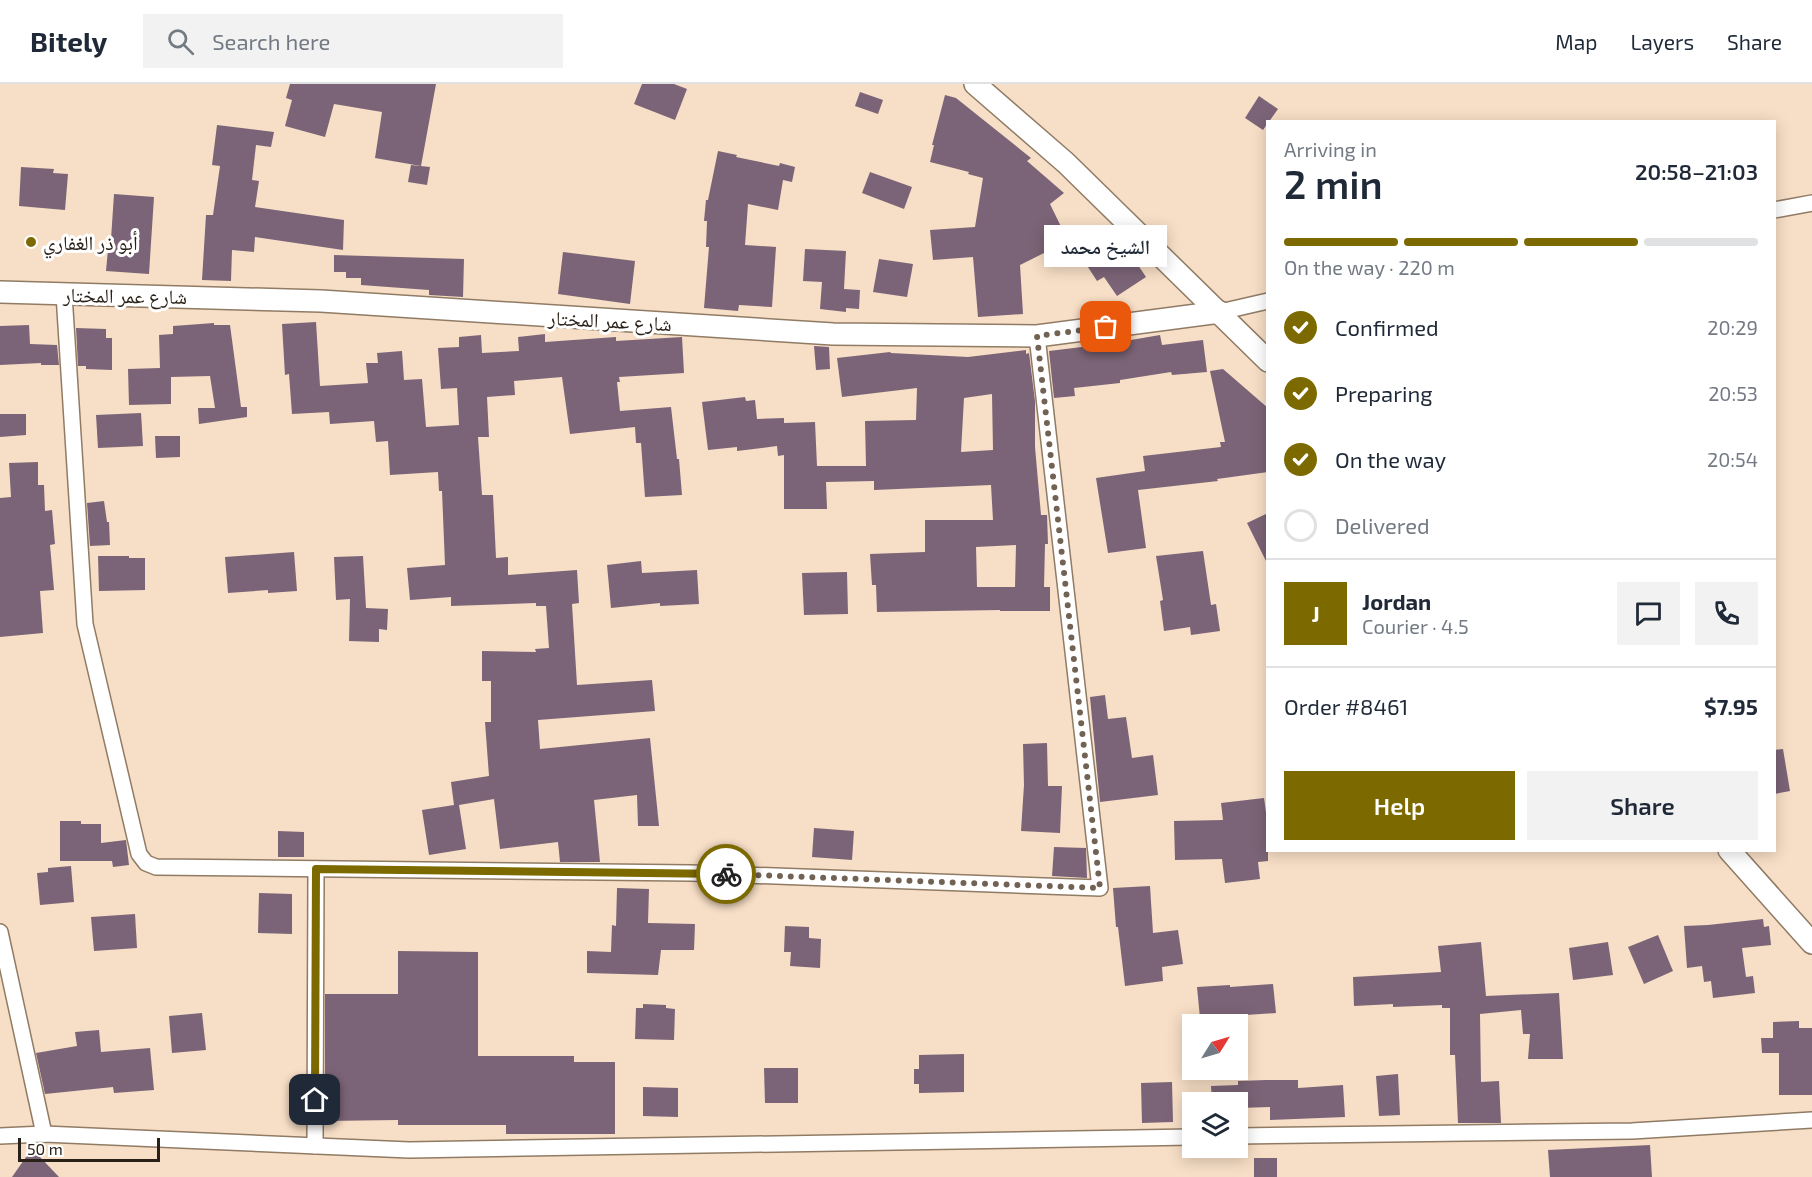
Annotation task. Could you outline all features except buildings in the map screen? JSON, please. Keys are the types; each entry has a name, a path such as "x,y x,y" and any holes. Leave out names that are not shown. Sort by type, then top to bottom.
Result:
{"street":[{"path":"975,84 1066,163 1266,359"},
{"path":"1776,210 1812,203"},
{"name":"شارع عمر المختار","path":"0,292 298,300 833,334 1037,336 1220,312"},
{"path":"64,294 85,624 139,854 146,863 156,867 691,873 1100,888 1037,336"},
{"path":"1220,312 1266,301"},
{"path":"1732,852 1812,943"},
{"path":"315,1146 316,869"},
{"path":"0,932 44,1134"},
{"path":"1248,1136 1632,1131 1812,1120"},
{"path":"0,1136 44,1134 409,1150 1182,1137"}],"way so far":[{"path":"726,874 1100,888 1037,336 1106,327"}],"place":[{"name":"أبو ذر الغفاري","path":"31,242"},
{"name":"الشيخ محمد","path":"1106,327"}],"route":[{"path":"315,1100 316,869 726,874"}]}
